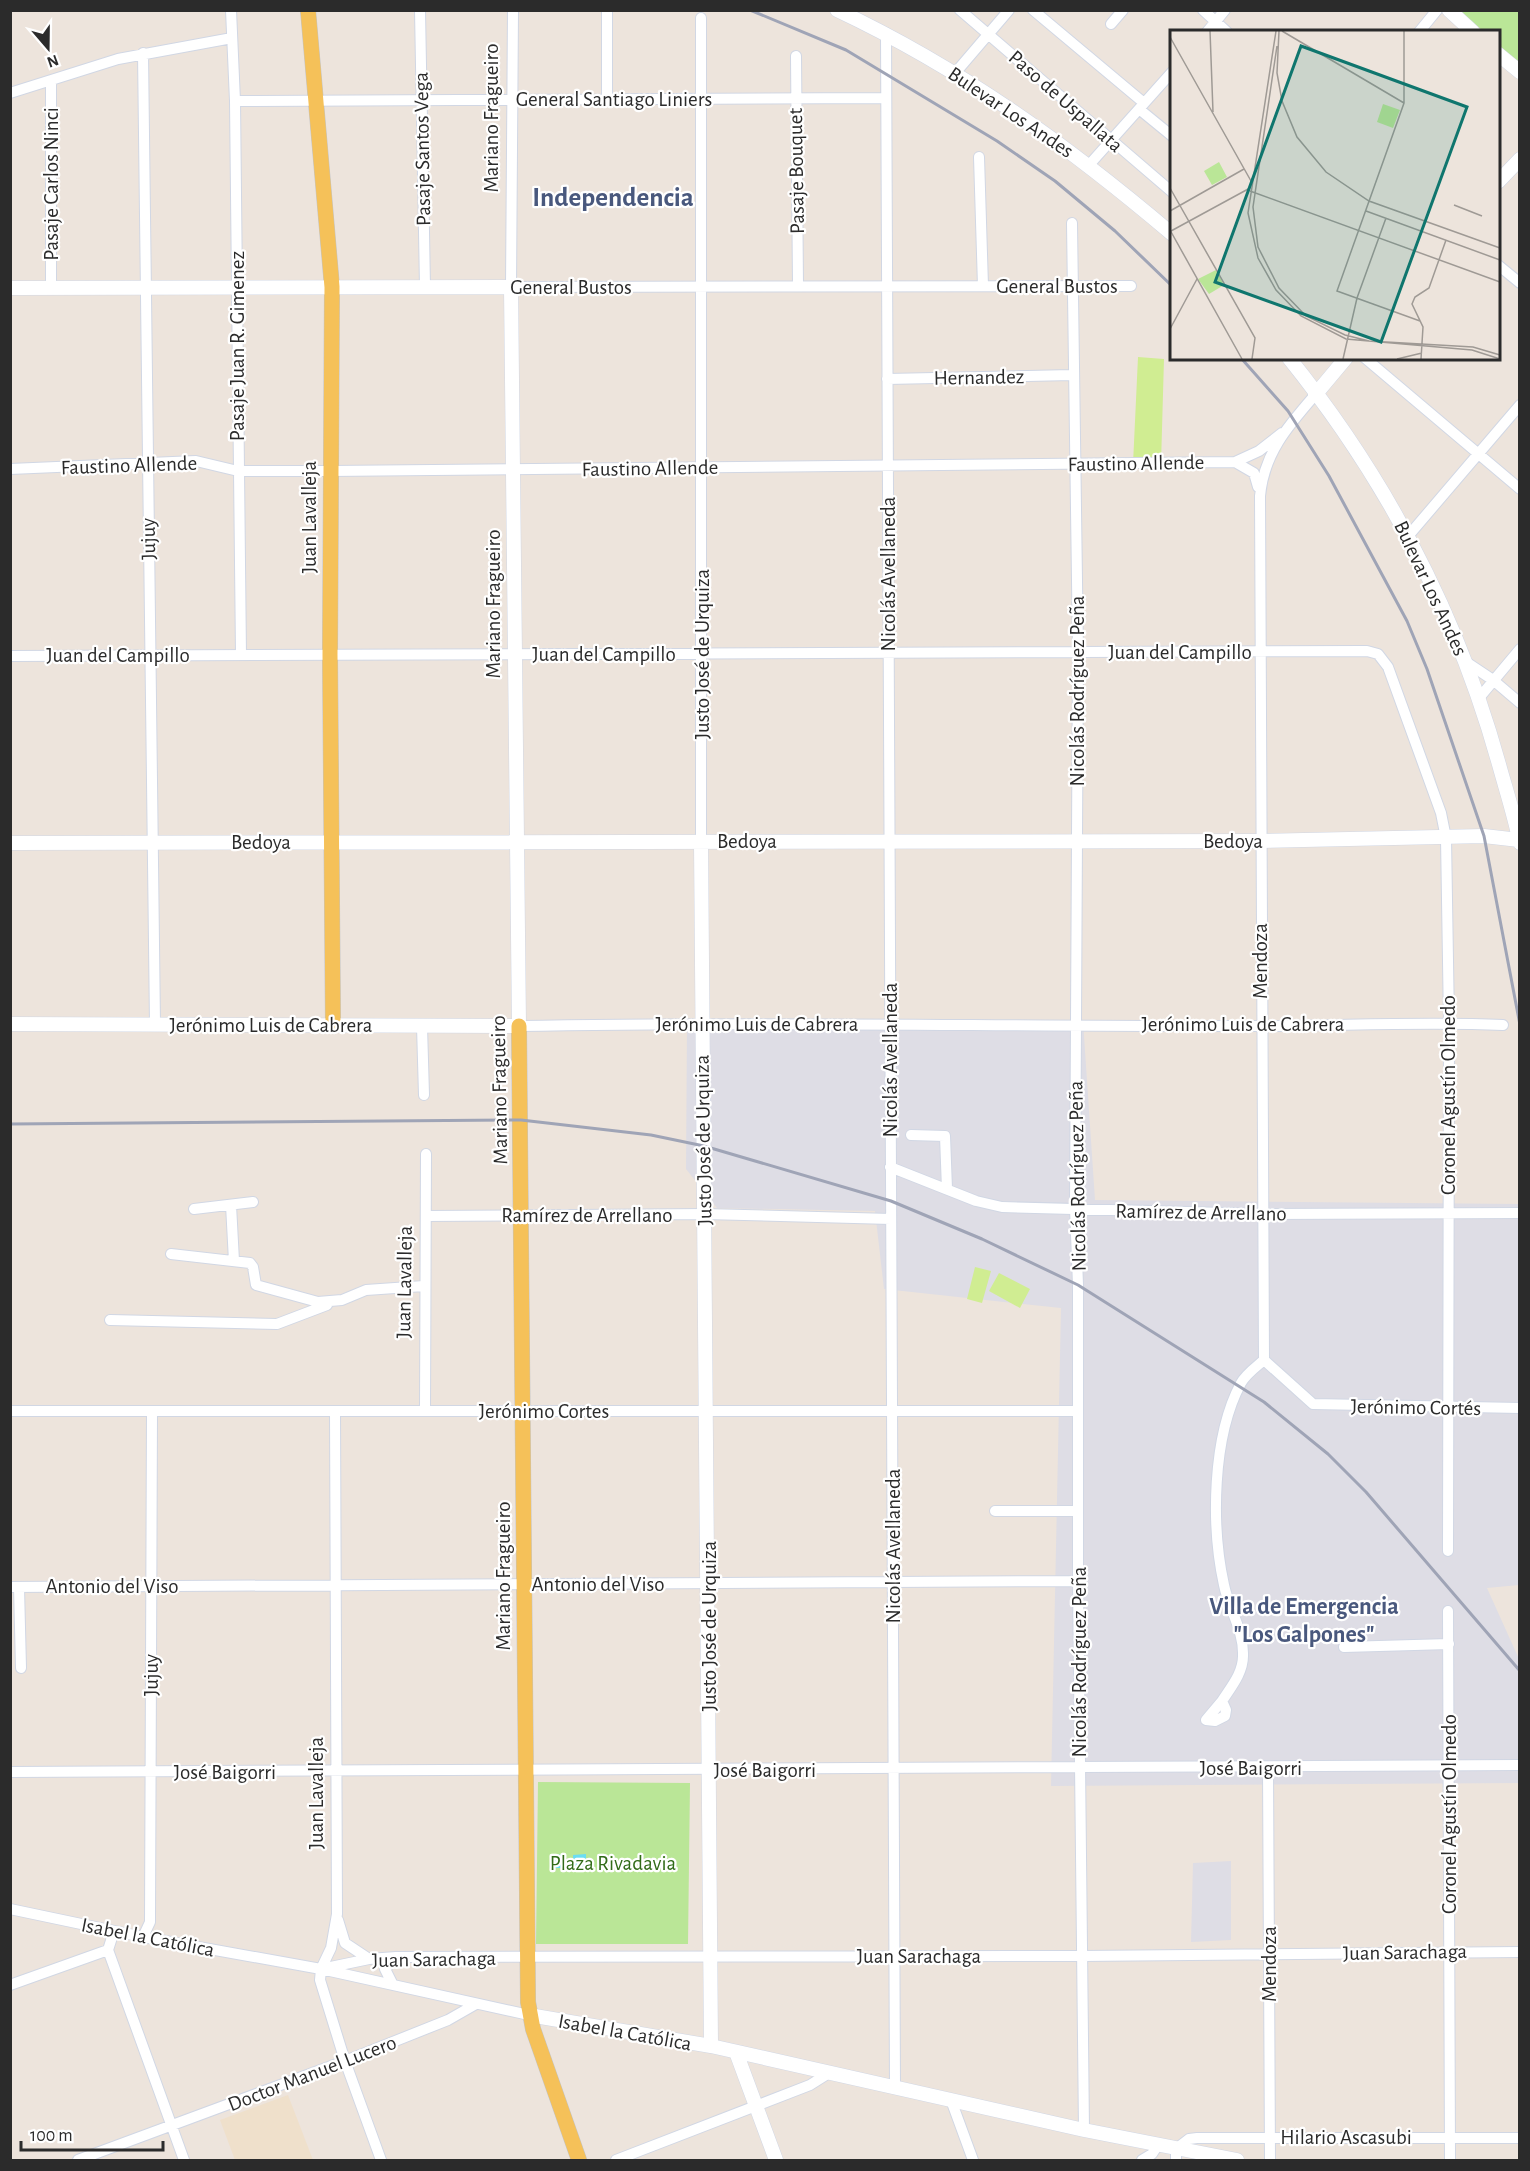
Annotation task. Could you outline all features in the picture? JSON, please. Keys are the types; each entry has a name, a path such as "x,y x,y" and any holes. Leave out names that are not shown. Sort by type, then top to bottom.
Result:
{"main road":[{"name":"Juan Lavalleja","path":"308,10 332,287 330,655 333,1025"},
{"name":"Bulevar Los Andes","path":"837,10 886,33 956,72 1014,110 1089,165 1170,232"},
{"path":"1449,10 1471,30"},
{"path":"1500,56 1520,72"},
{"path":"1500,181 1520,159"},
{"name":"General Bustos","path":"10,288 511,287"},
{"name":"Mariano Fragueiro","path":"511,287 514,470 513,654 522,1216 525,1771 529,2015 579,2160"},
{"name":"Bulevar Los Andes","path":"1290,360 1360,454 1409,535 1466,662 1479,698 1519,841"},
{"path":"1315,395 1344,360"},
{"name":"Bedoya","path":"1484,836 1515,821"},
{"name":"Bedoya","path":"10,843 1260,841 1484,836 1519,841"},
{"name":"Justo José de Urquiza","path":"701,842 701,1022 709,1583 711,2046"},
{"name":"Jerónimo Luis de Cabrera","path":"10,1024 519,1026"},
{"name":"Isabel la Católica","path":"529,2015 711,2046 1158,2145 1176,2155 1238,2160"},
{"path":"736,2052 776,2160"}],"street":[{"name":"Pasaje Juan R. Gimenez","path":"231,10 235,101 241,655"},
{"name":"Pasaje Santos Vega","path":"420,10 425,287"},
{"name":"Mariano Fragueiro","path":"511,287 513,10"},
{"path":"607,10 607,99"},
{"name":"Paso de Uspallata","path":"960,10 1170,190"},
{"path":"956,72 1009,10"},
{"path":"1033,10 1170,134"},
{"path":"1111,24 1123,10"},
{"path":"1203,10 1225,30"},
{"path":"1209,30 1225,10"},
{"path":"1421,30 1437,10"},
{"name":"Justo José de Urquiza","path":"701,18 703,467 701,842"},
{"name":"Nicolás Avellaneda","path":"886,33 896,2088"},
{"path":"10,93 143,53 232,38"},
{"name":"Jujuy","path":"143,53 155,1024"},
{"name":"Pasaje Bouquet","path":"796,56 798,286"},
{"path":"1089,165 1170,74"},
{"name":"Pasaje Carlos Ninci","path":"51,81 51,288"},
{"name":"General Santiago Liniers","path":"235,101 886,98"},
{"path":"979,157 983,286"},
{"name":"Nicolás Rodríguez Peña","path":"1071,223 1078,652 1075,1208 1078,1285 1078,1581 1084,2130"},
{"path":"1500,267 1520,283"},
{"name":"General Bustos","path":"511,287 1131,286"},
{"path":"1367,360 1520,489"},
{"name":"Hernandez","path":"887,379 1072,375"},
{"path":"1282,434 1315,395"},
{"path":"1409,535 1520,405"},
{"name":"Faustino Allende","path":"10,469 196,461 238,471 1235,462 1259,451 1282,434"},
{"name":"Mendoza","path":"1264,1360 1260,496 1262,474 1282,434"},
{"name":"Mendoza","path":"1235,462 1254,473 1260,496"},
{"path":"1479,698 1520,649"},
{"name":"Juan del Campillo","path":"10,656 1260,651 1367,651 1378,654"},
{"name":"Coronel Agustín Olmedo","path":"1378,654 1388,667 1441,813 1446,838 1449,1022 1448,1551"},
{"path":"1466,662 1493,680 1520,703"},
{"name":"Jerónimo Luis de Cabrera","path":"519,1026 701,1022 1261,1026 1449,1022 1503,1024"},
{"path":"422,1026 424,1095"},
{"path":"911,1135 945,1136 947,1189"},
{"name":"Juan Lavalleja","path":"425,1410 426,1154"},
{"name":"Ramírez de Arrellano","path":"890,1167 987,1204 1262,1214 1520,1213"},
{"path":"194,1209 253,1202"},
{"path":"231,1204 234,1261"},
{"name":"Ramírez de Arrellano","path":"426,1216 705,1214 891,1220"},
{"path":"171,1254 250,1263 253,1267 256,1286 318,1302 333,1302"},
{"path":"110,1320 277,1324 298,1318 366,1290 424,1286"},
{"path":"1222,1701 1241,1671 1243,1657 1242,1635 1224,1589 1218,1556 1217,1490 1222,1439 1230,1409 1242,1381 1264,1360"},
{"name":"Jerónimo Cortés","path":"1264,1360 1313,1404 1520,1408"},
{"name":"Jerónimo Cortes","path":"10,1411 1078,1411"},
{"name":"Jujuy","path":"142,1937 150,1922 152,1411"},
{"name":"Juan Lavalleja","path":"321,1969 332,1948 337,1914 334,1411"},
{"path":"996,1511 1078,1510"},
{"name":"Antonio del Viso","path":"15,1587 1078,1581"},
{"path":"15,1587 21,1668"},
{"name":"Coronel Agustín Olmedo","path":"1448,1611 1450,2160"},
{"path":"1344,1647 1449,1644"},
{"name":"José Baigorri","path":"10,1772 1450,1768 1520,1765"},
{"name":"Mendoza","path":"1268,1768 1270,2160"},
{"name":"Isabel la Católica","path":"10,1909 142,1937 321,1969 529,2015"},
{"path":"337,1914 345,1943 369,1959"},
{"path":"114,1931 108,1950 184,2160"},
{"path":"10,1985 108,1950"},
{"name":"Juan Sarachaga","path":"321,1969 369,1959 396,1957 1082,1956 1449,1950 1520,1952"},
{"path":"393,1985 385,1969 396,1957"},
{"path":"321,1969 324,1995 381,2160"},
{"name":"Doctor Manuel Lucero","path":"78,2160 345,2061 448,2020 476,2004"},
{"path":"616,2160 810,2085 829,2073"},
{"path":"951,2100 973,2160"},
{"name":"Hilario Ascasubi","path":"1176,2155 1189,2139 1197,2138 1520,2138"},
{"path":"1142,2160 1152,2154 1158,2145"}],"shaded area":[{"path":"1083,1021 1095,1200 1519,1204 1519,1585 1487,1588 1519,1659 1519,1783 1051,1786 1061,1308 884,1289 875,1211 717,1208 686,1169 687,1023"},
{"path":"1231,1861 1231,1940 1191,1942 1193,1863"},
{"path":"288,2095 313,2160 235,2160 220,2120"}],"green space":[{"path":"1460,11 1519,11 1519,64 1500,46 1500,30 1482,30"},
{"path":"1138,357 1164,359 1161,464 1133,464"},
{"path":"975,1267 991,1271 982,1303 967,1299"},
{"path":"999,1273 1030,1289 1020,1308 989,1291"},
{"name":"Plaza Rivadavia","path":"538,1782 690,1783 688,1944 536,1944"}],"water":[{"path":"551,1854 565,1855 566,1864 573,1864 573,1855 586,1854 586,1868 552,1868"}],"railway":[{"path":"750,10 846,50 997,141 1055,181 1115,231 1170,284"},
{"path":"1243,360 1288,411 1329,476 1407,621 1427,669 1484,836 1520,1025"},
{"path":"10,1124 521,1120 651,1135 704,1146 891,1201 982,1239 1078,1285 1264,1402 1328,1454 1366,1492 1520,1671"}],"district":[{"name":"Independencia","path":"613,197"},
{"name":"Villa de Emergencia \"Los Galpones\"","path":"1304,1620"}]}
